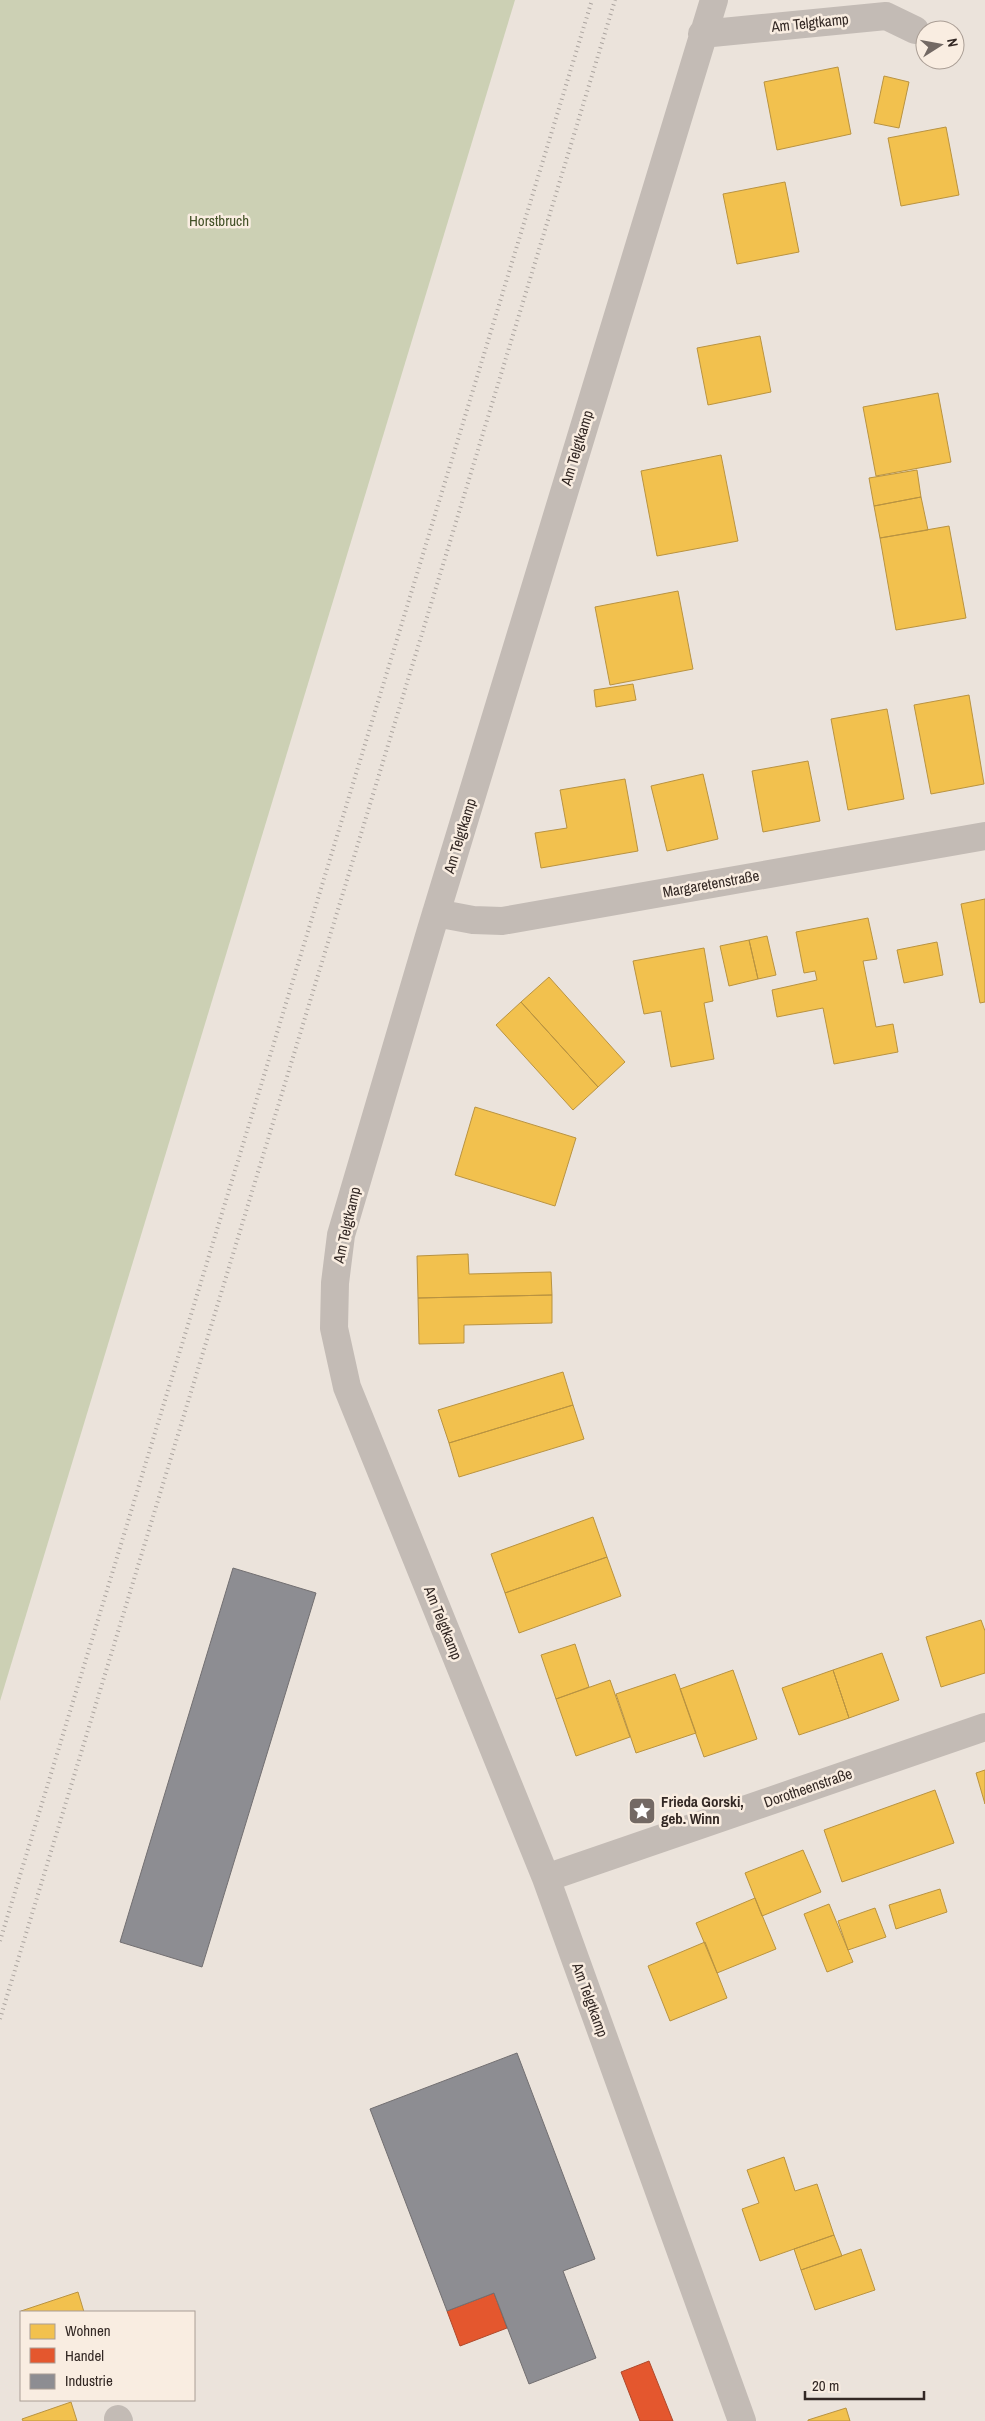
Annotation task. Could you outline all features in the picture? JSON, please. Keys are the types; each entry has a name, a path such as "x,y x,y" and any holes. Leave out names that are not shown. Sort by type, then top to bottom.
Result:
{"street":[{"name":"Am Telgtkamp","path":"714,0 702,34 436,913 342,1235 335,1283 334,1328 347,1387 546,1878 742,2421"},
{"name":"Am Telgtkamp","path":"702,34 886,16 915,30"},
{"name":"Margaretenstraße","path":"436,913 473,920 502,920 985,836"},
{"name":"Dorotheenstraße","path":"546,1878 985,1728"}],"green space":[{"name":"Horstbruch","path":"0,0 515,0 0,1701"}],"building: Wohnen":[{"path":"838,67 851,134 777,150 764,82"},
{"path":"884,76 909,82 899,128 874,123"},
{"path":"946,127 959,195 901,206 888,138"},
{"path":"785,182 799,252 737,264 723,194"},
{"path":"760,336 771,392 708,405 697,348"},
{"path":"938,393 951,462 876,476 863,407"},
{"path":"721,455 738,541 657,556 641,471"},
{"path":"917,470 921,497 874,506 869,478"},
{"path":"921,497 928,530 880,538 874,506"},
{"path":"949,526 966,618 896,630 880,538"},
{"path":"678,591 693,669 610,685 595,607"},
{"path":"633,684 636,700 596,707 594,690"},
{"path":"969,695 984,784 931,794 914,705"},
{"path":"887,709 904,799 848,810 831,719"},
{"path":"808,761 820,821 763,832 752,771"},
{"path":"703,774 718,839 667,851 651,786"},
{"path":"625,779 638,851 541,868 535,833 567,828 560,790"},
{"path":"985,899 985,1002 980,1003 961,904"},
{"path":"868,918 877,959 863,961 876,1027 893,1024 898,1052 834,1064 823,1008 777,1017 772,990 817,980 815,971 804,973 796,932"},
{"path":"767,936 776,975 758,979 749,940"},
{"path":"749,940 758,979 729,986 720,946"},
{"path":"937,942 943,975 904,983 897,950"},
{"path":"704,948 713,1001 704,1003 714,1059 671,1067 661,1011 644,1014 633,961"},
{"path":"549,977 625,1062 598,1087 521,1002"},
{"path":"521,1002 598,1087 573,1110 496,1025"},
{"path":"475,1107 576,1138 555,1206 455,1175"},
{"path":"468,1254 469,1274 551,1272 552,1295 418,1298 417,1256"},
{"path":"552,1295 552,1323 464,1325 464,1343 419,1344 418,1298"},
{"path":"563,1372 573,1405 449,1443 438,1410"},
{"path":"573,1405 584,1439 459,1477 449,1443"},
{"path":"593,1517 607,1557 505,1593 491,1554"},
{"path":"607,1557 621,1596 519,1633 505,1593"},
{"path":"981,1620 985,1631 985,1673 941,1687 926,1637"},
{"path":"575,1644 589,1687 556,1699 541,1655"},
{"path":"882,1653 899,1700 849,1718 833,1670"},
{"path":"733,1670 757,1739 704,1757 680,1689"},
{"path":"833,1670 849,1718 799,1735 782,1688"},
{"path":"675,1674 696,1733 636,1753 616,1694"},
{"path":"610,1680 630,1737 576,1756 556,1699"},
{"path":"985,1770 985,1804 976,1773"},
{"path":"935,1790 954,1843 842,1882 824,1830"},
{"path":"803,1850 821,1892 762,1916 745,1873"},
{"path":"940,1889 947,1912 896,1929 889,1905"},
{"path":"755,1898 776,1949 717,1973 696,1923"},
{"path":"829,1904 853,1962 827,1972 804,1914"},
{"path":"875,1908 886,1937 848,1950 838,1921"},
{"path":"705,1942 727,1998 670,2021 648,1966"},
{"path":"784,2157 795,2191 817,2184 834,2235 760,2261 742,2209 759,2203 747,2170"},
{"path":"834,2235 842,2256 801,2270 794,2249"},
{"path":"861,2249 875,2290 815,2310 801,2270"},
{"path":"78,2292 84,2311 21,2311"},
{"path":"71,2402 77,2421 23,2421 22,2419"},
{"path":"846,2408 850,2421 808,2421 808,2420"}],"building: Handel":[{"path":"494,2293 507,2328 460,2346 447,2311"},
{"path":"649,2361 673,2421 640,2421 621,2372"}],"building: Industrie":[{"path":"233,1568 316,1593 202,1967 120,1942"},
{"path":"517,2053 595,2259 563,2271 596,2358 529,2384 494,2293 447,2311 370,2109"}],"railway":[{"path":"0,1941 592,0"},
{"path":"0,2019 615,0"}],"place":[{"name":"Frieda Gorski, geb. Winn","path":"642,1811"}]}
